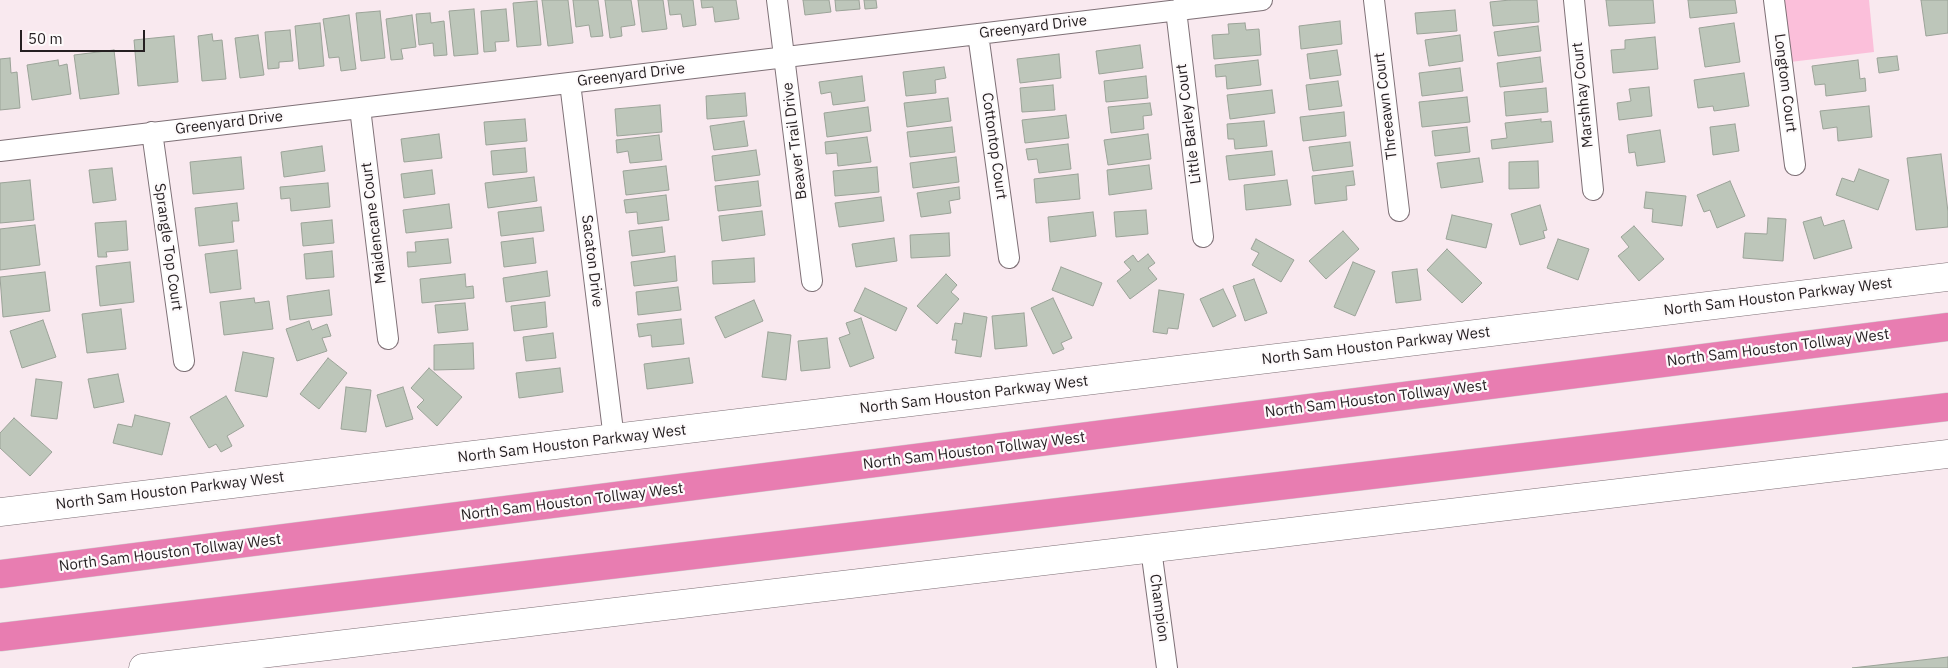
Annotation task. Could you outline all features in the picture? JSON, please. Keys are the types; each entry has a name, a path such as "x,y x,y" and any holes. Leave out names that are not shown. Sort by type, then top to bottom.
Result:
{"highway":[{"name":"North Sam Houston Tollway West","path":"0,574 1948,327"},
{"path":"0,637 1948,407"}],"main road":[{"name":"North Sam Houston Parkway West","path":"0,512 1948,277"},
{"path":"143,668 1948,454"}],"street":[{"name":"Beaver Trail Drive","path":"777,0 812,281"},
{"name":"Greenyard Drive","path":"0,151 1262,0"},
{"name":"Threeawn Court","path":"1374,0 1399,211"},
{"name":"Marshhay Court","path":"1574,0 1593,190"},
{"name":"Longtom Court","path":"1774,0 1795,165"},
{"name":"Little Barley Court","path":"1176,10 1202,237"},
{"name":"Cottontop Court","path":"978,34 1008,258"},
{"name":"Sacaton Drive","path":"570,83 614,439"},
{"name":"Maidencane Court","path":"360,108 388,339"},
{"name":"Sprangle Top Court","path":"152,132 184,361"},
{"name":"Champion","path":"1151,549 1167,668"}],"shaded area":[{"path":"1783,0 1869,0 1874,52 1790,62"}],"building":[{"path":"542,0 568,0 573,43 548,46"},
{"path":"573,0 598,0 603,36 591,37 589,25 576,27"},
{"path":"605,0 631,0 635,25 621,27 622,36 610,38"},
{"path":"638,0 663,0 667,29 642,32"},
{"path":"668,0 693,0 696,25 683,27 681,14 670,15"},
{"path":"701,0 736,0 739,19 715,22 713,7 702,8"},
{"path":"803,0 829,0 831,12 805,15"},
{"path":"835,0 859,0 860,9 836,11"},
{"path":"864,0 876,0 877,8 865,9"},
{"path":"1537,0 1539,22 1493,26 1490,2"},
{"path":"1606,0 1653,0 1655,23 1609,26"},
{"path":"1688,0 1735,0 1737,13 1690,18"},
{"path":"1921,0 1948,0 1948,33 1926,36"},
{"path":"537,1 541,45 517,47 513,3"},
{"path":"474,9 478,54 454,56 449,11"},
{"path":"506,9 509,41 495,42 496,51 484,52 481,11"},
{"path":"1455,10 1457,31 1417,34 1415,13"},
{"path":"380,11 385,58 361,61 356,13"},
{"path":"430,13 431,23 444,21 447,55 434,56 433,43 419,45 416,14"},
{"path":"349,15 356,69 341,71 339,57 329,58 323,19"},
{"path":"412,15 416,47 401,49 403,59 391,60 386,19"},
{"path":"1340,21 1342,44 1301,49 1299,26"},
{"path":"320,23 324,66 299,69 295,26"},
{"path":"1245,23 1246,30 1259,29 1261,55 1214,59 1212,35 1229,34 1228,24"},
{"path":"1734,23 1740,62 1705,67 1699,28"},
{"path":"1538,26 1541,51 1498,56 1494,32"},
{"path":"290,30 293,61 279,62 279,68 268,69 265,32"},
{"path":"212,34 213,41 222,40 226,79 202,81 198,36"},
{"path":"258,35 264,75 240,78 235,38"},
{"path":"1460,35 1463,61 1429,66 1425,40"},
{"path":"174,36 178,82 138,86 134,40"},
{"path":"1655,37 1658,69 1613,73 1611,50 1625,49 1625,40"},
{"path":"1140,45 1143,68 1099,74 1096,51"},
{"path":"114,50 119,94 80,99 74,55"},
{"path":"1337,50 1341,75 1310,79 1307,54"},
{"path":"1059,54 1061,78 1020,83 1017,59"},
{"path":"1897,56 1899,70 1879,73 1877,58"},
{"path":"1540,57 1543,82 1500,87 1497,63"},
{"path":"10,58 11,73 17,72 20,108 0,110 0,59"},
{"path":"58,60 59,66 67,64 71,94 32,100 27,65"},
{"path":"1258,60 1261,85 1227,89 1226,76 1216,77 1215,65"},
{"path":"1858,60 1860,79 1865,78 1866,91 1826,96 1825,84 1815,85 1812,66"},
{"path":"944,67 946,78 935,80 936,93 906,96 903,72"},
{"path":"1460,68 1463,91 1422,96 1419,73"},
{"path":"1744,73 1749,106 1714,111 1713,106 1698,108 1694,80"},
{"path":"862,76 865,101 833,105 831,92 821,94 819,82"},
{"path":"1146,76 1148,98 1106,102 1104,81"},
{"path":"1338,81 1342,106 1309,110 1306,85"},
{"path":"1053,85 1055,110 1022,112 1020,88"},
{"path":"1649,87 1652,116 1619,120 1617,103 1631,101 1629,89"},
{"path":"1546,88 1548,112 1506,116 1504,92"},
{"path":"1272,90 1275,113 1230,119 1227,95"},
{"path":"745,93 747,116 707,119 706,96"},
{"path":"1467,97 1470,122 1422,127 1419,102"},
{"path":"948,98 951,121 907,127 904,103"},
{"path":"1150,103 1152,115 1143,116 1144,129 1111,133 1108,107"},
{"path":"660,105 662,132 617,136 615,109"},
{"path":"1869,106 1872,137 1838,141 1837,127 1823,129 1820,111"},
{"path":"868,107 871,131 827,137 824,113"},
{"path":"1344,112 1346,136 1303,141 1300,117"},
{"path":"1066,115 1069,138 1025,143 1022,120"},
{"path":"525,119 527,141 486,145 484,122"},
{"path":"1541,119 1541,122 1551,121 1553,142 1492,149 1491,140 1507,138 1505,123"},
{"path":"744,121 748,146 714,150 710,126"},
{"path":"1264,121 1267,146 1235,149 1234,139 1228,139 1227,124"},
{"path":"1735,124 1739,151 1713,155 1710,127"},
{"path":"952,127 955,152 910,157 907,132"},
{"path":"1467,127 1470,152 1435,156 1432,131"},
{"path":"1660,130 1665,162 1637,166 1635,152 1629,153 1627,135"},
{"path":"439,134 442,158 404,162 401,139"},
{"path":"1148,134 1151,159 1108,165 1104,140"},
{"path":"659,135 662,160 630,163 628,151 617,153 616,140"},
{"path":"867,137 871,162 838,166 837,153 826,154 825,142"},
{"path":"1350,142 1353,166 1313,171 1309,147"},
{"path":"1068,144 1071,169 1039,173 1037,159 1028,160 1026,149"},
{"path":"322,146 325,171 284,177 281,152"},
{"path":"525,148 527,172 493,175 491,151"},
{"path":"756,150 760,175 715,181 712,156"},
{"path":"1272,151 1275,175 1229,180 1226,156"},
{"path":"1941,154 1948,227 1916,230 1907,158"},
{"path":"241,157 244,189 193,194 190,162"},
{"path":"956,157 959,182 913,188 910,163"},
{"path":"1479,158 1483,182 1441,188 1437,163"},
{"path":"1538,161 1539,188 1509,189 1509,162"},
{"path":"1149,165 1152,189 1109,195 1107,170"},
{"path":"666,166 669,190 626,195 623,171"},
{"path":"877,167 879,192 835,196 833,171"},
{"path":"112,168 116,200 93,203 89,170"},
{"path":"1859,169 1889,180 1878,210 1836,195 1842,178 1854,182"},
{"path":"432,170 435,194 404,198 401,174"},
{"path":"1353,171 1355,185 1346,186 1347,200 1315,204 1312,176"},
{"path":"1078,174 1080,199 1036,203 1034,179"},
{"path":"534,177 537,201 488,208 485,183"},
{"path":"30,180 34,220 0,223 0,183"},
{"path":"1287,180 1291,205 1246,210 1244,185"},
{"path":"758,181 761,206 718,211 715,186"},
{"path":"1730,181 1745,216 1717,228 1710,210 1704,212 1697,195"},
{"path":"328,183 330,207 291,211 290,198 281,199 280,187"},
{"path":"959,187 960,199 949,201 951,213 921,217 917,193"},
{"path":"1646,192 1686,196 1682,226 1652,222 1653,209 1644,208"},
{"path":"666,195 669,220 638,224 637,212 626,213 624,200"},
{"path":"881,197 884,221 839,227 835,203"},
{"path":"237,203 239,221 232,221 234,242 199,246 195,208"},
{"path":"449,204 452,228 406,233 403,210"},
{"path":"1540,205 1547,230 1543,231 1545,238 1520,245 1511,214"},
{"path":"541,207 544,231 501,236 498,212"},
{"path":"1146,210 1148,234 1116,237 1114,212"},
{"path":"762,211 765,235 722,241 719,216"},
{"path":"1093,212 1096,236 1050,242 1048,217"},
{"path":"1452,215 1492,224 1486,248 1446,239"},
{"path":"1821,217 1824,226 1844,220 1852,248 1814,259 1803,222"},
{"path":"1768,218 1786,219 1783,261 1743,258 1745,233 1767,234"},
{"path":"332,220 334,243 303,246 301,223"},
{"path":"126,221 128,250 106,252 107,257 98,257 95,223"},
{"path":"35,225 40,265 0,270 0,229"},
{"path":"1634,226 1664,259 1639,281 1618,256 1629,247 1621,237"},
{"path":"662,227 665,252 632,256 629,231"},
{"path":"1343,231 1359,249 1326,279 1309,261"},
{"path":"949,233 950,256 911,258 910,235"},
{"path":"533,238 536,263 504,267 501,242"},
{"path":"894,238 897,261 856,267 852,244"},
{"path":"448,239 451,263 408,267 407,252 416,252 415,242"},
{"path":"1256,239 1294,260 1281,282 1252,265 1259,253 1251,249"},
{"path":"1558,239 1589,249 1578,280 1547,268"},
{"path":"1447,249 1482,283 1462,303 1427,270"},
{"path":"237,250 241,289 210,293 205,254"},
{"path":"332,251 334,277 306,279 304,254"},
{"path":"1148,254 1155,263 1148,268 1157,279 1130,299 1117,281 1131,270 1124,262 1133,255 1138,262"},
{"path":"675,256 677,281 634,286 631,262"},
{"path":"754,258 755,282 713,284 712,261"},
{"path":"130,262 134,302 100,306 96,266"},
{"path":"1353,262 1375,271 1355,316 1334,307"},
{"path":"1061,267 1102,283 1093,306 1052,290"},
{"path":"1417,269 1421,300 1396,303 1392,272"},
{"path":"547,271 550,296 506,302 503,278"},
{"path":"45,272 50,311 3,317 0,277"},
{"path":"465,274 466,287 473,286 474,298 422,303 420,279"},
{"path":"946,274 957,285 951,292 959,299 937,324 917,306"},
{"path":"1254,279 1267,313 1245,321 1233,286"},
{"path":"678,287 681,310 638,315 636,292"},
{"path":"865,288 907,308 896,331 854,311"},
{"path":"1223,289 1236,316 1213,327 1200,299"},
{"path":"329,290 332,315 290,320 287,296"},
{"path":"1159,290 1184,294 1178,329 1168,328 1167,334 1153,332"},
{"path":"254,298 255,303 269,301 273,329 224,335 220,302"},
{"path":"1053,298 1072,338 1061,343 1064,349 1053,354 1031,308"},
{"path":"754,300 763,321 725,338 715,317"},
{"path":"545,302 547,327 514,331 511,306"},
{"path":"465,303 468,330 438,333 435,305"},
{"path":"121,309 126,349 87,353 82,314"},
{"path":"964,313 987,317 981,357 955,353 957,340 952,340 955,323 962,324"},
{"path":"1024,313 1027,346 995,349 992,316"},
{"path":"861,318 874,358 850,367 839,338 850,334 846,323"},
{"path":"681,319 684,344 652,347 651,335 639,337 637,324"},
{"path":"43,320 56,357 22,368 10,331"},
{"path":"309,321 312,330 327,324 331,336 322,338 327,351 297,361 286,329"},
{"path":"768,332 791,335 786,380 762,377"},
{"path":"553,333 556,358 526,361 523,337"},
{"path":"827,338 830,368 801,371 798,341"},
{"path":"473,343 474,369 434,370 434,345"},
{"path":"243,352 274,358 267,397 235,391"},
{"path":"328,358 347,373 319,409 300,394"},
{"path":"689,358 693,383 647,389 644,364"},
{"path":"429,368 462,397 437,426 417,407 424,400 411,388"},
{"path":"560,368 563,392 519,398 516,373"},
{"path":"118,374 124,402 94,408 88,379"},
{"path":"36,379 62,382 57,419 31,416"},
{"path":"346,387 371,390 366,432 341,429"},
{"path":"403,387 413,419 386,427 377,395"},
{"path":"226,396 244,426 227,436 232,446 221,452 216,444 209,448 190,417"},
{"path":"135,415 170,423 162,455 113,443 118,424 132,427"},
{"path":"14,418 52,452 30,476 0,448 0,433"},
{"path":"1948,657 1948,668 1852,668"}]}
